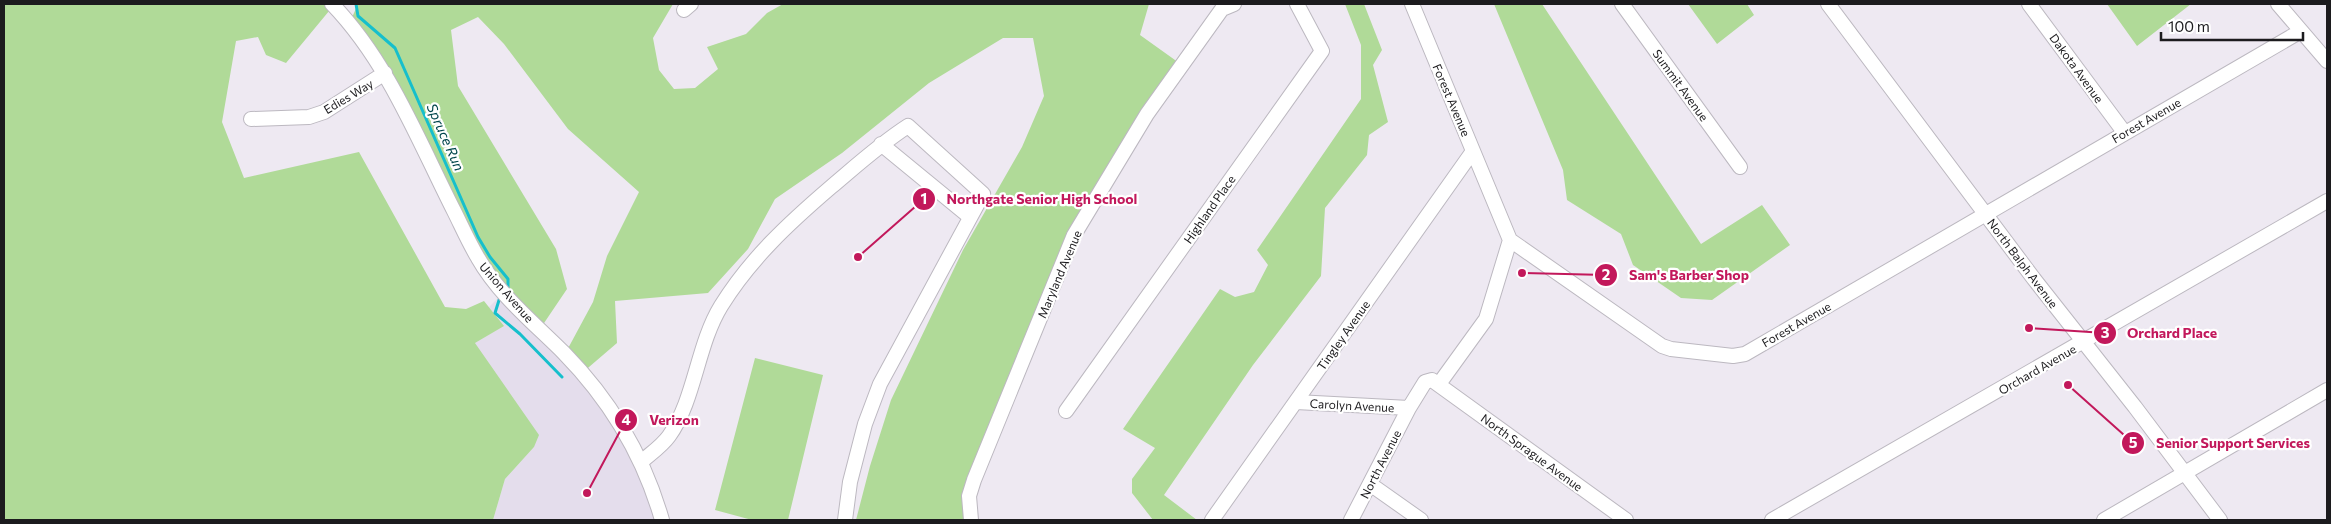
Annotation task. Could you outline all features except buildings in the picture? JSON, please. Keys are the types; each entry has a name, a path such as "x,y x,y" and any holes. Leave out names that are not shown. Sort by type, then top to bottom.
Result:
{"street":[{"name":"Union Avenue","path":"332,4 350,22 385,73 478,259 504,292 591,384 622,425 641,462 662,520"},
{"name":"Maryland Avenue","path":"971,520 969,496 974,480 1074,235 1147,114 1222,9 1234,4"},
{"name":"Highland Place","path":"1066,411 1322,50 1296,4"},
{"name":"Forest Avenue","path":"1412,4 1510,240 1662,346 1671,349 1733,356 1745,354 2301,30"},
{"name":"Summit Avenue","path":"1622,4 1740,167"},
{"name":"North Balph Avenue","path":"1828,4 2034,279 2220,520"},
{"name":"Dakota Avenue","path":"2029,4 2124,132"},
{"path":"2278,4 2324,52"},
{"name":"Edies Way","path":"251,119 309,117 324,112 385,73"},
{"path":"641,462 669,436 679,418 712,324 720,307 748,267 786,226 882,144 908,126 984,194 880,384 865,424 850,482 845,520"},
{"path":"882,144 970,217"},
{"name":"Tingley Avenue","path":"1212,520 1474,151"},
{"name":"Orchard Avenue","path":"1772,520 2327,201"},
{"path":"1439,384 1486,319 1510,240"},
{"name":"Carolyn Avenue","path":"1296,402 1409,408 1424,382 1432,380 1439,384"},
{"name":"North Sprague Avenue","path":"1439,384 1626,520"},
{"path":"2104,520 2327,390"},
{"name":"North Avenue","path":"1351,520 1409,408"},
{"path":"1370,484 1421,520"}],"shaded area":[{"path":"504,292 606,403 662,520 493,520 505,479 534,447 475,343 503,326 489,307"}],"green space":[{"path":"4,4 334,5 286,63 266,55 258,37 236,41 222,122 244,178 359,152 445,307 466,309 484,301 504,326 475,343 539,435 534,447 505,479 493,520 4,520"},
{"path":"358,4 673,4 653,38 659,70 674,89 695,88 718,69 707,47 746,34 767,13 783,4 1149,4 1140,35 1182,65 1074,235 983,461 968,520 856,520 870,466 891,400 963,250 1022,147 1044,96 1033,38 1003,38 929,83 842,153 775,199 748,249 708,293 615,301 617,343 582,373 565,354 593,302 607,256 639,192 568,129 504,44 478,17 451,30 458,86 556,249 567,289 540,329 504,292 350,22"},
{"path":"1345,4 1364,4 1382,50 1373,65 1388,122 1369,135 1367,155 1325,208 1321,276 1253,365 1164,495 1197,520 1153,520 1132,493 1132,479 1155,448 1123,429 1220,289 1235,297 1254,292 1268,265 1257,250 1361,99 1361,45"},
{"path":"1494,4 1542,4 1701,244 1762,205 1790,245 1712,300 1681,298 1633,265 1621,234 1567,200 1563,170"},
{"path":"1688,4 1747,4 1754,15 1717,44"},
{"path":"2107,4 2191,4 2137,46"},
{"path":"755,358 823,375 788,520 752,520 715,510"}],"waterway":[{"name":"Spruce Run","path":"356,4 358,16 395,48 478,237 490,257 508,279 508,287"},
{"name":"Spruce Run","path":"500,297 495,313 520,334 562,377"}],"place":[{"name":"Northgate Senior High School","path":"858,257"},
{"name":"Sam's Barber Shop","path":"1522,273"},
{"name":"Orchard Place","path":"2029,328"},
{"name":"Senior Support Services","path":"2068,385"},
{"name":"Verizon","path":"587,493"}]}
